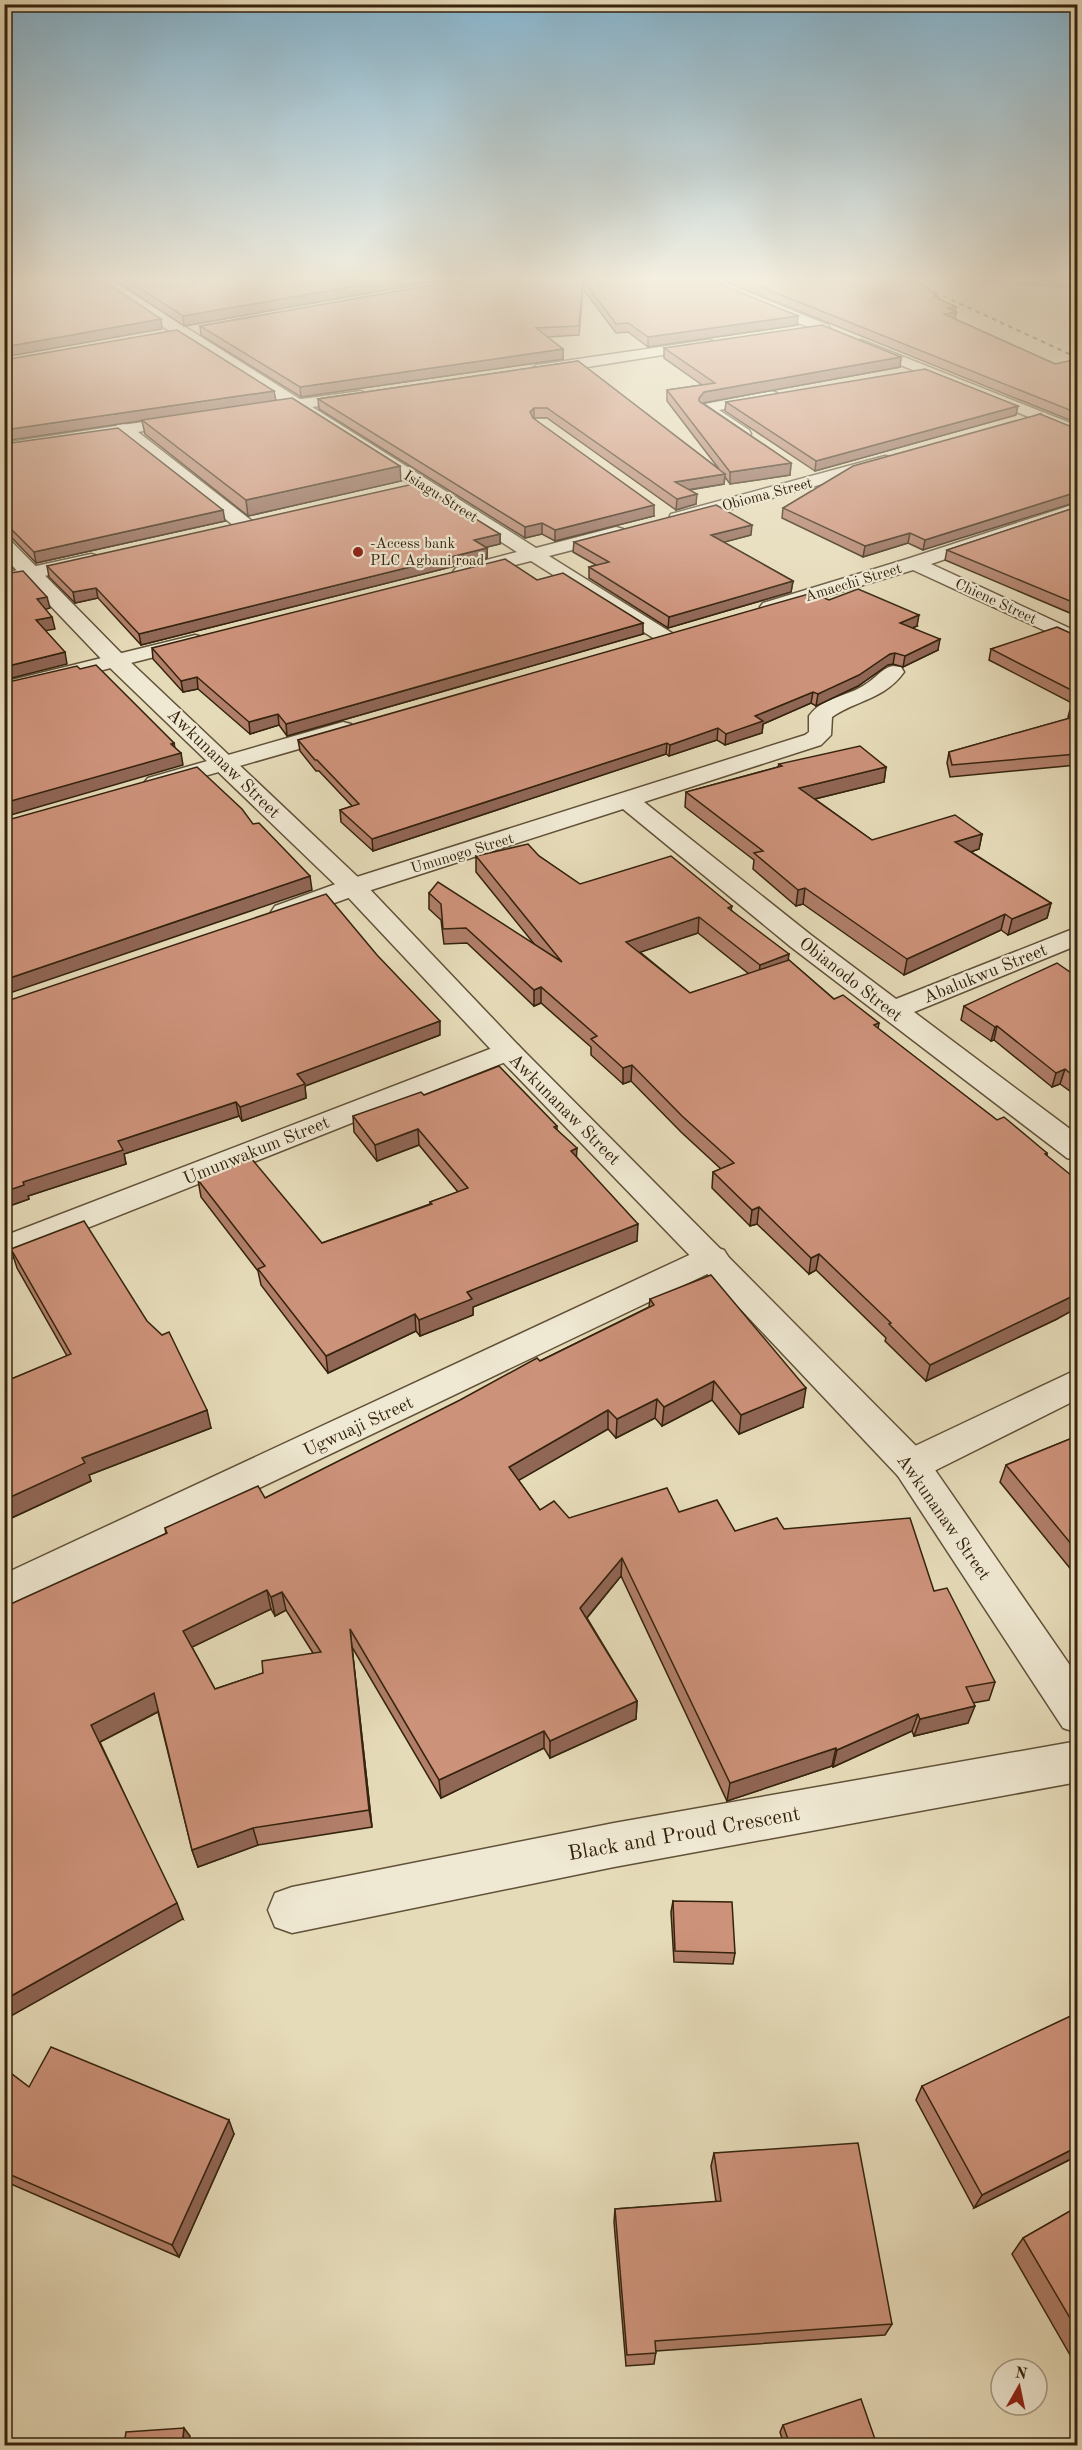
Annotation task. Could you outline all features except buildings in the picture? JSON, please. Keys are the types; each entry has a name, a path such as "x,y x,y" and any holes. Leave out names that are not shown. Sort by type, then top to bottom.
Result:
{"street":[{"name":"Isiagu Street","path":"277,391 664,637"},
{"path":"977,391 1077,432"},
{"path":"243,412 380,393"},
{"path":"758,444 708,410 711,407 783,394"},
{"path":"1007,426 1039,416"},
{"path":"4,448 200,418"},
{"path":"123,429 245,525"},
{"name":"Obioma Street","path":"667,518 815,481 899,457"},
{"path":"796,468 815,481"},
{"path":"399,489 420,484"},
{"name":"Amaechi Street","path":"753,612 914,563 1077,508"},
{"path":"222,530 267,520"},
{"path":"441,578 639,528"},
{"name":"Awkunanaw Street","path":"4,545 18,576 116,661 353,887 507,1051 712,1258 911,1465 1077,1714"},
{"path":"18,576 111,555"},
{"name":"Chiene Street","path":"914,563 1077,640"},
{"path":"642,644 687,631"},
{"path":"4,689 209,637"},
{"name":"Umunogo Street","path":"266,918 353,887 813,740 820,735 820,716 826,709 865,695 882,684 893,672"},
{"path":"136,788 360,724"},
{"name":"Obianodo Street","path":"628,801 892,1011 1077,1151"},
{"name":"Abalukwu Street","path":"892,1011 1077,935"},
{"name":"Umunwakum Street","path":"4,1249 507,1051"},
{"name":"Ugwuaji Street","path":"4,1593 712,1258"},
{"path":"911,1465 1077,1383"},
{"name":"Black and Proud Crescent","path":"292,1910 614,1845 1077,1761"}],"place":[{"name":"-Access bank PLC Agbani road","path":"358,552"}]}
